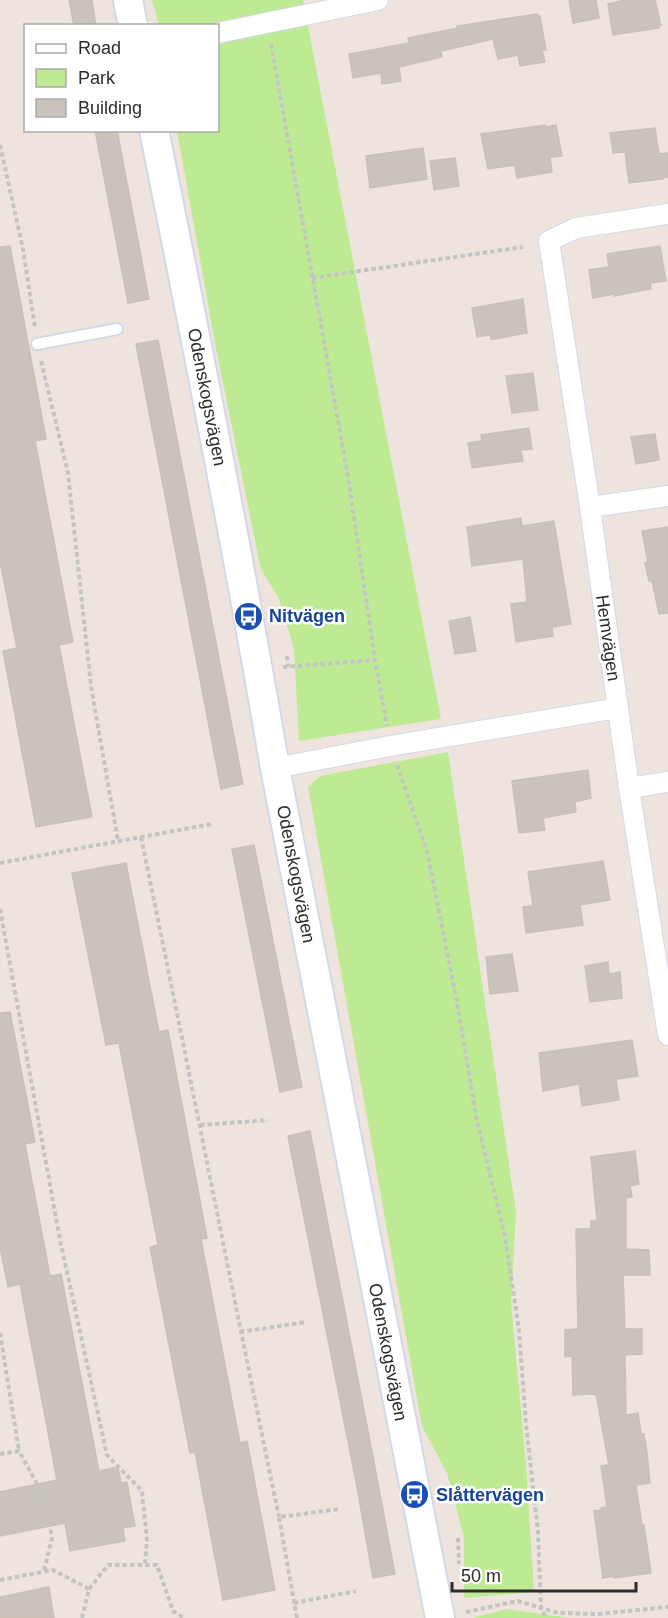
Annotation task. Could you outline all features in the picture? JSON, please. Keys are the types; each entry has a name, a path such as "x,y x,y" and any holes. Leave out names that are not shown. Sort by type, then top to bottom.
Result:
{"street":[{"path":"128,0 133,24"},
{"path":"219,33 378,0"},
{"name":"Odenskogsvägen","path":"154,132 204,379 275,768 440,1617"},
{"name":"Hemvägen","path":"668,214 576,228 549,241 668,1035"},
{"path":"590,507 668,496"},
{"path":"275,768 390,746 618,708"},
{"path":"630,788 668,782"}],"lane":[{"path":"37,344 117,329"}],"path":[{"path":"267,24 348,477 390,746 427,851 456,997 477,1121 505,1236 519,1330 526,1424 538,1532 541,1608 546,1618"},
{"path":"0,145 22,249 37,344 68,473 91,686 118,841"},
{"path":"312,278 523,247"},
{"path":"287,656 288,667"},
{"path":"258,669 375,660"},
{"path":"0,863 213,824"},
{"path":"141,837 279,1517 297,1618"},
{"path":"0,909 60,1240 106,1455 142,1491 147,1540 144,1565"},
{"path":"200,1125 268,1120"},
{"path":"240,1332 306,1322"},
{"path":"0,1333 20,1451 46,1500 52,1538 44,1571"},
{"path":"0,1454 20,1451"},
{"path":"279,1517 340,1509"},
{"path":"82,1618 89,1588 108,1565 157,1565 173,1611 184,1618"},
{"path":"0,1580 52,1569 89,1588"},
{"path":"294,1603 356,1591"},
{"path":"440,1617 518,1601 558,1613 597,1614 668,1607"}],"green space":[{"path":"152,0 303,0 441,719 299,741 294,649 279,598 261,570 215,343 177,132 219,132 219,24 159,24"},
{"path":"448,752 516,1212 511,1303 526,1464 534,1592 464,1598 464,1537 447,1473 422,1426 308,787 320,776"},
{"path":"507,1609 569,1618 472,1618"}],"building":[{"path":"69,0 92,0 96,24 74,24"},
{"path":"569,0 596,0 599,18 573,23"},
{"path":"625,0 655,0 661,25 658,26 659,28 613,35 608,4"},
{"path":"537,14 540,16 546,50 542,50 545,62 520,66 518,55 498,59 493,39 441,51 442,57 399,67 401,81 382,84 381,73 353,78 349,54 409,43 408,38 458,28 457,26"},
{"path":"545,125 546,127 556,125 562,156 550,157 552,172 517,178 515,165 488,169 481,134"},
{"path":"655,128 659,154 668,153 668,177 629,183 625,152 613,153 610,133"},
{"path":"95,132 117,132 149,299 128,303"},
{"path":"423,148 427,179 370,188 366,156"},
{"path":"455,158 459,186 434,190 430,161"},
{"path":"10,246 46,439 35,441 73,642 59,645 92,817 36,827 3,651 17,648 0,561 0,247"},
{"path":"660,246 666,281 650,283 651,289 593,298 589,270 609,267 607,254"},
{"path":"523,299 527,333 495,339 491,339 490,335 477,337 472,308"},
{"path":"158,340 243,784 221,789 136,344"},
{"path":"533,373 538,410 512,413 506,376"},
{"path":"529,428 532,449 521,450 523,461 472,468 468,443 482,441 481,435"},
{"path":"655,434 659,460 636,464 631,437"},
{"path":"521,518 522,526 554,521 571,624 552,627 553,636 516,642 511,604 527,602 523,559 472,566 467,527"},
{"path":"668,527 668,613 659,614 652,581 649,581 645,563 648,562 642,531"},
{"path":"470,617 476,651 455,654 449,621"},
{"path":"588,770 591,798 575,802 576,812 543,818 545,830 519,833 512,781"},
{"path":"254,845 302,1087 280,1092 232,849"},
{"path":"603,861 610,900 580,905 583,925 526,933 523,907 533,906 528,872"},
{"path":"126,863 159,1032 168,1030 207,1238 201,1239 240,1443 247,1441 275,1590 223,1600 195,1452 190,1453 150,1247 158,1245 119,1043 106,1045 72,873"},
{"path":"512,954 518,991 490,994 486,957"},
{"path":"608,962 609,974 620,972 622,998 590,1002 585,966"},
{"path":"10,1012 35,1142 25,1144 50,1276 61,1274 99,1471 118,1467 121,1483 127,1482 135,1526 123,1528 125,1541 70,1551 65,1523 0,1536 0,1492 57,1480 20,1284 8,1287 0,1247 0,1013"},
{"path":"632,1040 638,1076 616,1079 619,1100 582,1106 579,1084 543,1091 539,1053"},
{"path":"310,1131 395,1574 373,1578 288,1136"},
{"path":"635,1151 639,1184 630,1186 632,1197 626,1198 626,1249 649,1250 650,1275 623,1275 625,1329 642,1329 642,1354 625,1355 626,1415 638,1413 641,1434 644,1434 650,1483 636,1485 651,1573 603,1578 594,1511 607,1507 601,1466 609,1465 596,1394 573,1395 572,1356 565,1357 565,1330 578,1329 576,1229 591,1229 591,1221 597,1221 591,1157"},
{"path":"49,1587 54,1618 0,1618 0,1597"}],"place":[{"name":"Nitvägen","path":"248,616"},
{"name":"Slåttervägen","path":"415,1495"}]}
